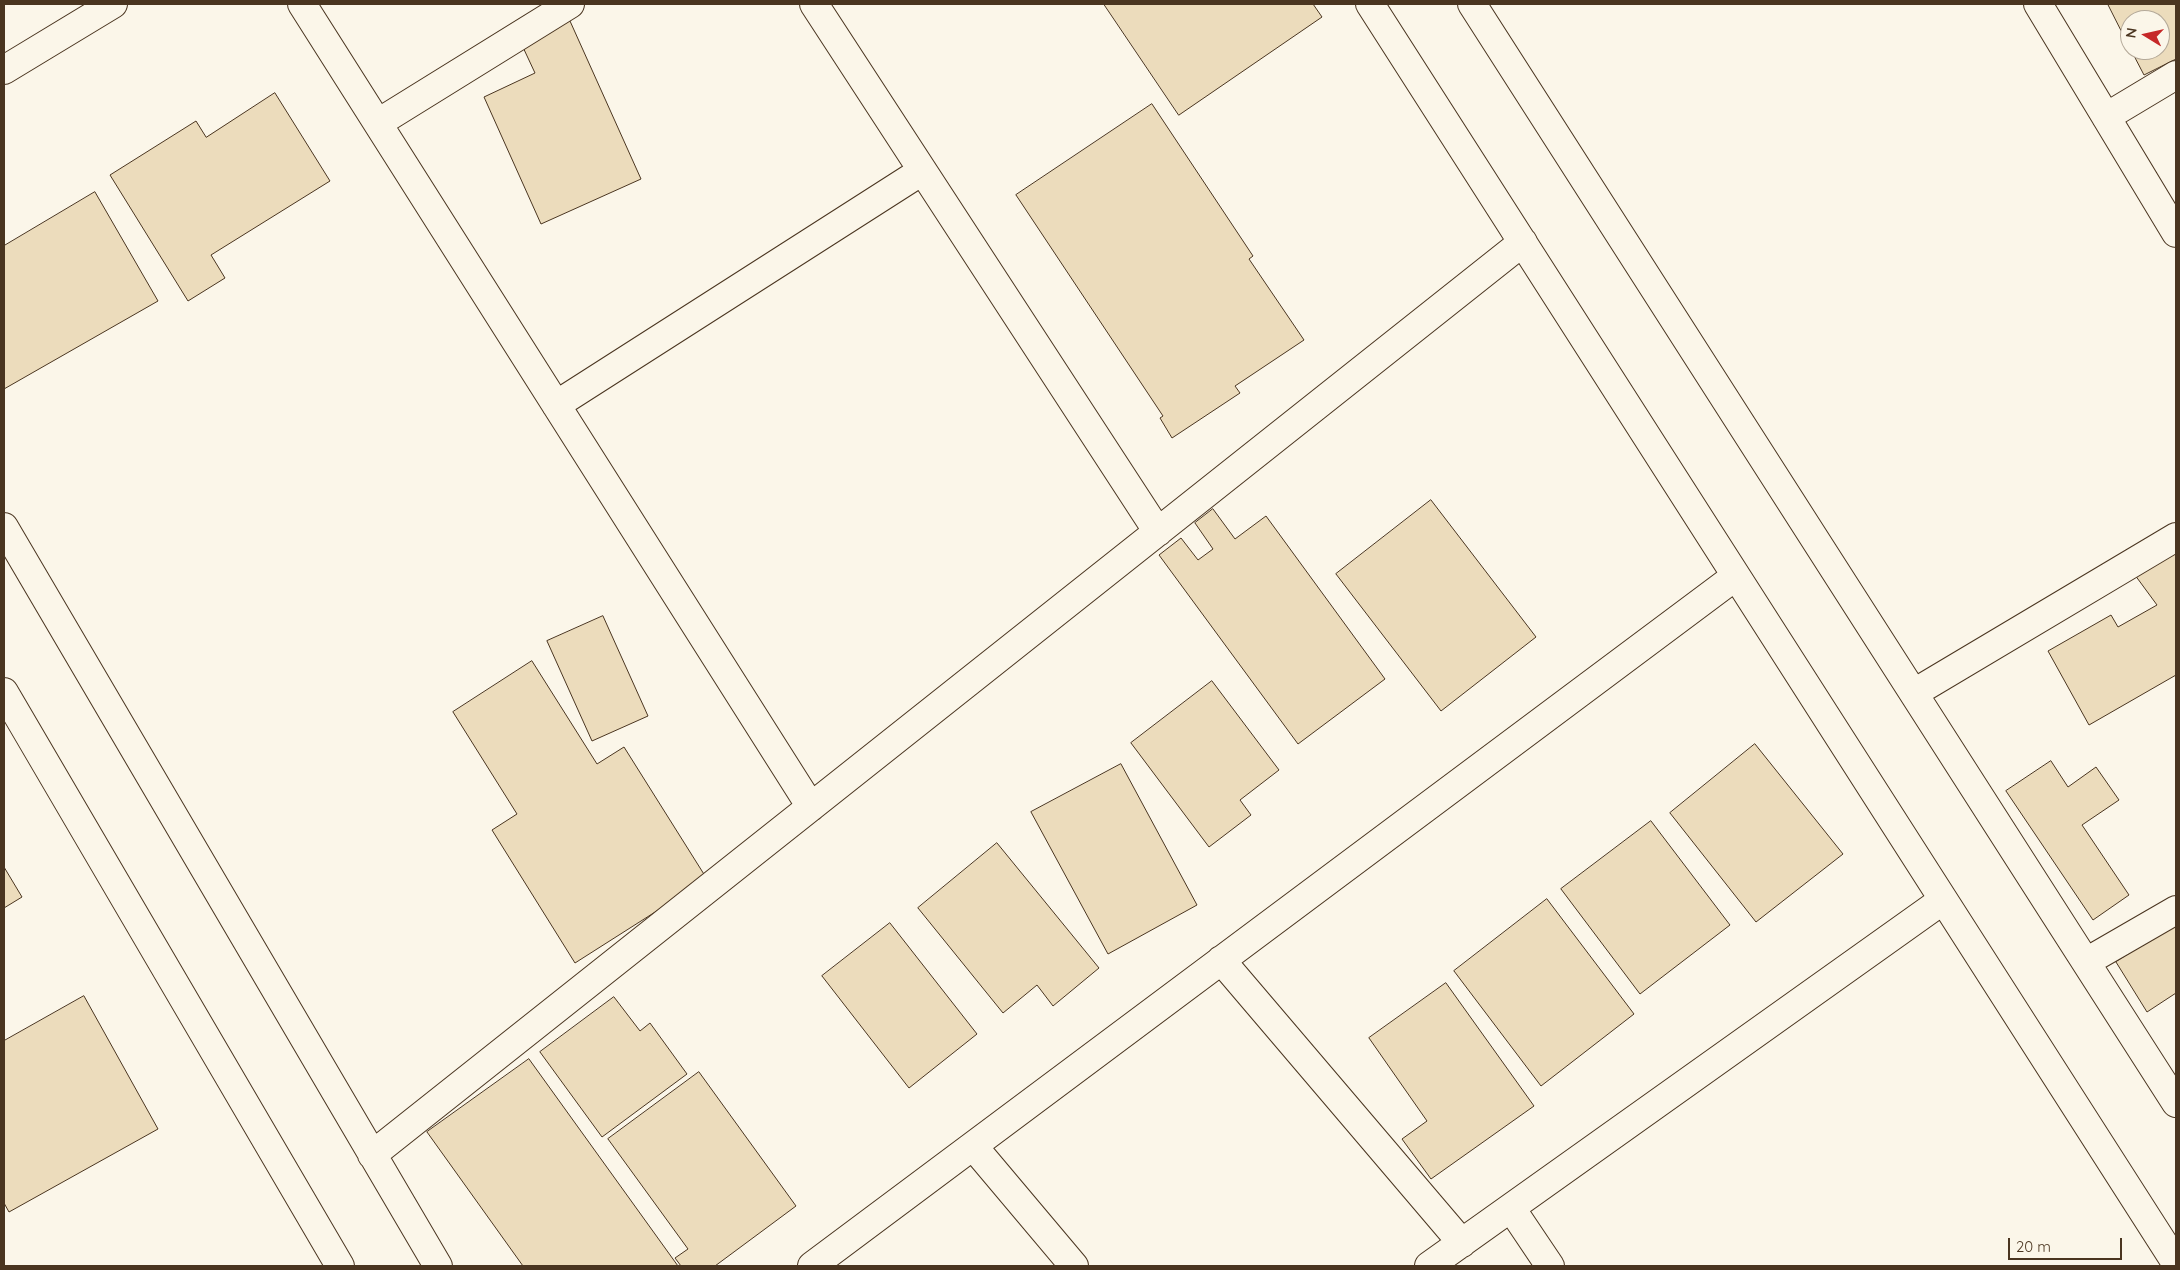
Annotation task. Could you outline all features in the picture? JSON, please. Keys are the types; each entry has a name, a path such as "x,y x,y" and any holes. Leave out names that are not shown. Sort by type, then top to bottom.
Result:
{"street":[{"path":"4,70 113,4"},
{"path":"302,4 811,807"},
{"path":"378,124 570,4"},
{"path":"814,4 1158,532"},
{"path":"1370,4 2176,1263"},
{"path":"1472,4 2176,1103"},
{"path":"2038,4 2176,233"},
{"path":"2106,117 2176,74"},
{"path":"556,405 922,171"},
{"path":"372,1154 1523,242"},
{"path":"4,526 438,1266"},
{"path":"1914,693 2176,537"},
{"path":"812,1266 1736,576"},
{"path":"4,692 340,1266"},
{"path":"1429,1266 1943,900"},
{"path":"2086,962 2176,910"},
{"path":"1221,960 1462,1243"},
{"path":"973,1146 1074,1266"},
{"path":"1511,1208 1550,1266"}],"building":[{"path":"1104,4 1313,4 1322,17 1179,115"},
{"path":"2108,4 2176,4 2176,59 2144,75 2136,60 2170,60 2170,10 2120,10 2120,28"},
{"path":"570,21 641,179 541,224 484,97 535,73 521,43"},
{"path":"275,93 330,181 211,255 225,278 188,301 110,175 196,121 206,137"},
{"path":"1152,104 1253,256 1249,259 1304,340 1235,386 1240,393 1172,438 1160,418 1163,416 1016,195"},
{"path":"95,192 158,301 4,389 4,246"},
{"path":"1431,500 1536,637 1441,711 1336,574"},
{"path":"1213,509 1235,539 1266,516 1385,679 1298,744 1159,555 1181,538 1198,560 1213,549 1195,523"},
{"path":"2176,546 2176,675 2089,725 2048,651 2111,615 2118,627 2157,605 2132,571"},
{"path":"603,616 648,716 592,741 547,641"},
{"path":"532,661 597,764 624,747 707,879 575,963 492,830 517,814 453,712"},
{"path":"1212,681 1279,770 1240,800 1251,815 1209,847 1131,743"},
{"path":"1755,744 1843,854 1756,922 1670,813"},
{"path":"2051,761 2068,787 2096,767 2119,800 2082,825 2129,895 2093,920 2006,791"},
{"path":"1121,764 1197,905 1108,954 1031,812"},
{"path":"1651,821 1730,925 1640,994 1561,889"},
{"path":"997,843 1099,968 1053,1006 1037,985 1003,1013 918,908"},
{"path":"4,867 22,897 4,908"},
{"path":"1547,899 1634,1014 1541,1086 1454,971"},
{"path":"890,923 977,1034 909,1088 822,976"},
{"path":"2176,924 2176,993 2147,1012 2116,962"},
{"path":"1446,983 1534,1106 1431,1179 1402,1139 1427,1121 1369,1038"},
{"path":"84,996 158,1129 9,1212 4,1203 4,1041"},
{"path":"614,997 640,1031 650,1023 687,1074 602,1137 540,1052"},
{"path":"529,1059 678,1266 523,1266 427,1132"},
{"path":"699,1072 796,1206 715,1266 681,1266 675,1258 688,1249 608,1139"}]}
